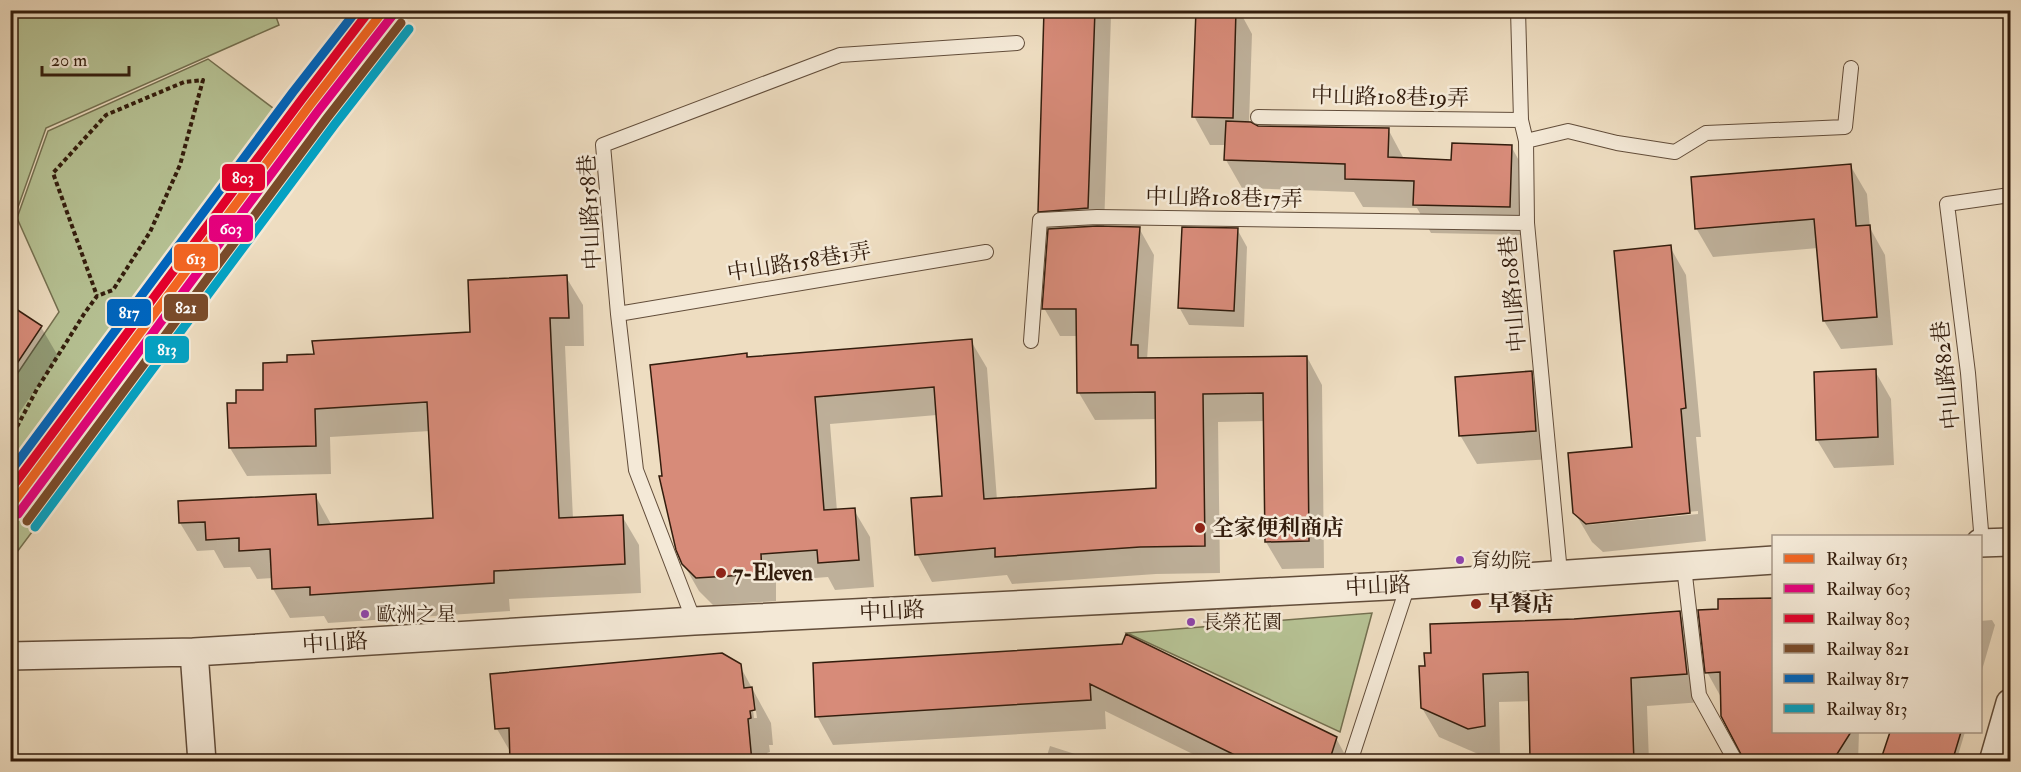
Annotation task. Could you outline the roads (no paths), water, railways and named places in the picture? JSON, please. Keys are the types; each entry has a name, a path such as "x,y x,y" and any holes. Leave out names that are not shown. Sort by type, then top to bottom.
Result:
{"street":[{"path":"1982,543 2010,542"},
{"name":"中山路","path":"10,656 194,652 694,621 1408,585 1772,560"},
{"path":"194,652 202,762"},
{"path":"1993,762 2010,703"}],"lane":[{"name":"中山路108巷","path":"1518,10 1521,120 1526,141 1527,223 1560,573"},
{"name":"中山路158巷","path":"694,621 636,470 618,314 603,145 840,55 1017,44"},
{"path":"1526,141 1568,131 1617,143 1676,152 1706,133 1845,127 1851,68"},
{"name":"中山路108巷19弄","path":"1258,117 1521,120"},
{"name":"中山路82巷","path":"1980,535 1968,374 1947,204 2010,195"},
{"name":"中山路108巷17弄","path":"1030,341 1040,220 1097,217 1527,223"},
{"name":"中山路158巷1弄","path":"618,314 986,252"},
{"path":"1684,567 1699,695 1736,762"},
{"path":"1350,762 1408,585"}],"rail line":[{"name":"817","path":"10,472 293,92 357,10"},
{"name":"803","path":"10,490 370,10"},
{"name":"613","path":"10,507 310,105 384,10"},
{"name":"603","path":"18,514 318,111 392,16"},
{"name":"821","path":"27,521 327,118 401,23"},
{"name":"813","path":"35,527 335,124 409,29"}],"place":[{"name":"全家便利商店","path":"1200,528"},
{"name":"育幼院","path":"1460,560"},
{"name":"7-Eleven","path":"721,573"},
{"name":"早餐店","path":"1476,604"},
{"name":"歐洲之星","path":"365,614"},
{"name":"長榮花園","path":"1191,622"}]}
